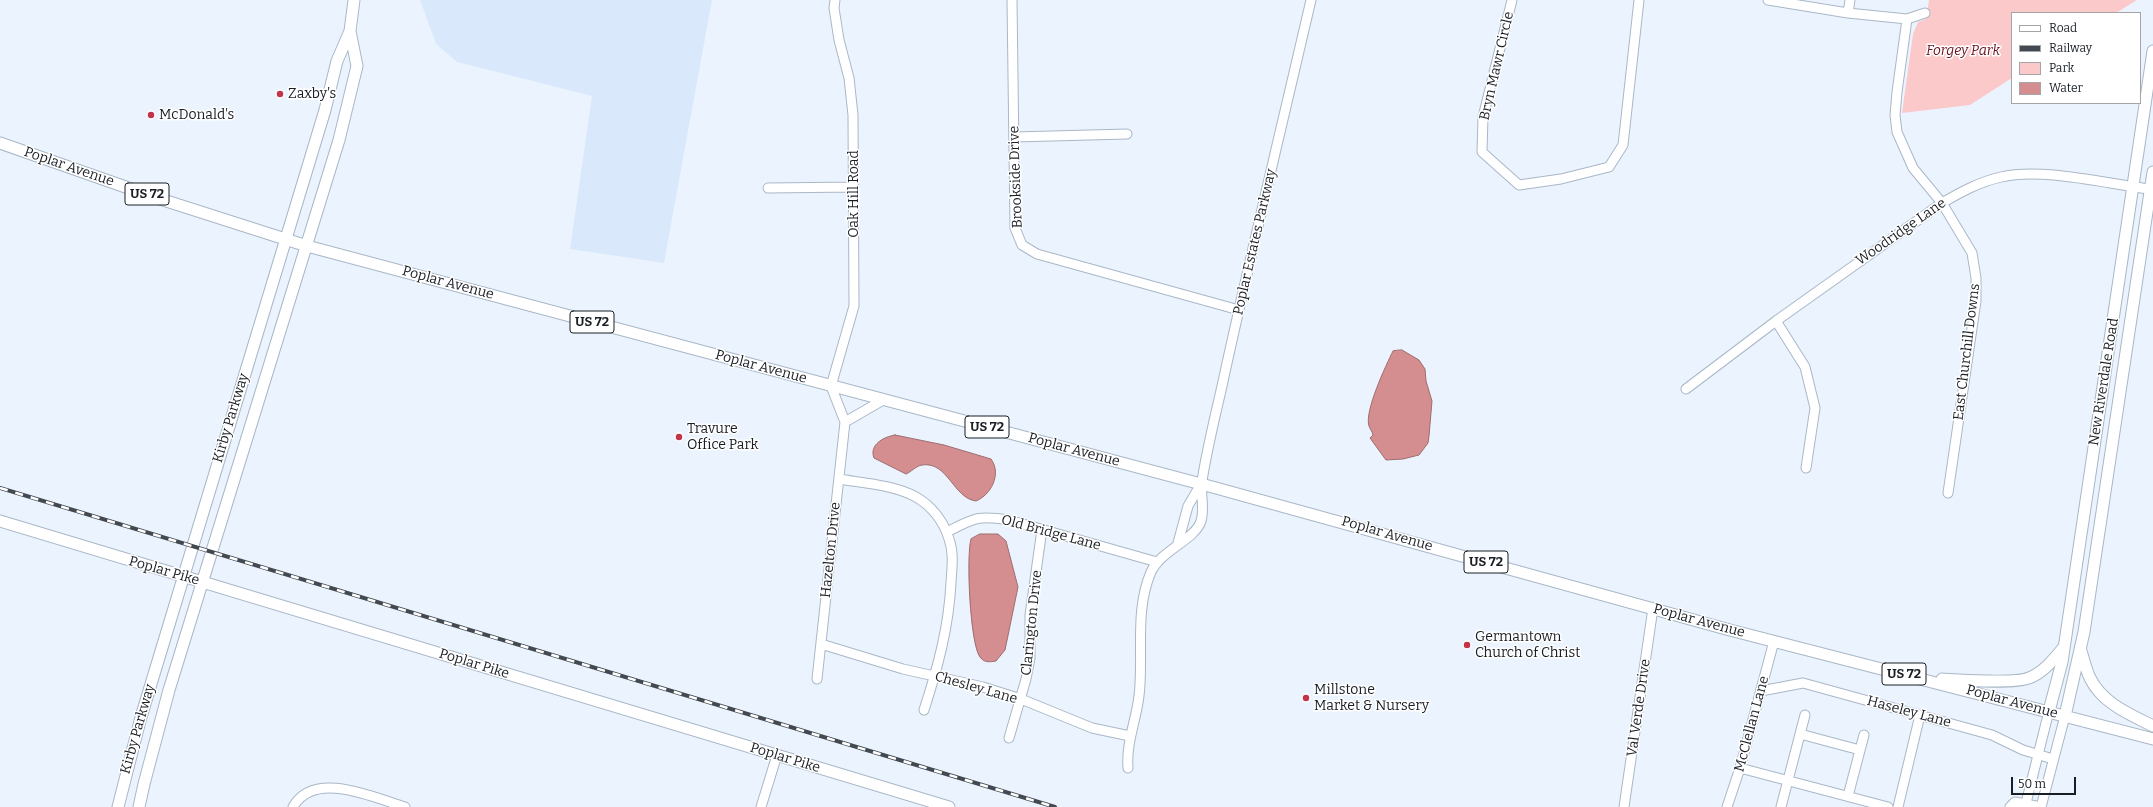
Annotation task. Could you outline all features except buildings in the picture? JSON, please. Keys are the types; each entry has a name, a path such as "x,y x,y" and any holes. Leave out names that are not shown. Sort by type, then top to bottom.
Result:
{"main road":[{"name":"Kirby Parkway","path":"118,807 141,717 185,577 214,473 325,110 337,61 350,32 354,0"},
{"name":"Kirby Parkway","path":"139,807 159,723 204,582 339,140 357,66 350,32"},
{"name":"New Riverdale Road","path":"2049,711 2064,646 2153,51"},
{"name":"Poplar Avenue","path":"0,143 158,198 307,246 1201,484 1774,641 2153,739"},
{"name":"New Riverdale Road","path":"2065,716 2080,650 2153,172"},
{"name":"Poplar Pike","path":"0,521 949,807"},
{"path":"1924,679 2022,680 2036,674 2052,662 2064,646"},
{"path":"2080,650 2090,678 2101,695 2120,709 2153,726"}],"street":[{"name":"Oak Hill Road","path":"831,386 854,306 853,115 850,78 839,40 834,8 835,0"},
{"name":"Brookside Drive","path":"1012,0 1015,228 1022,245 1037,254 1239,310"},
{"name":"Poplar Estates Parkway","path":"1201,484 1239,310 1312,0"},
{"name":"Bryn Mawr Circle","path":"1512,0 1483,117 1481,147 1484,156 1519,185 1561,179 1609,167 1623,145 1639,0"},
{"path":"1768,0 1848,13 1907,18 1924,13"},
{"path":"1848,13 1850,0"},
{"name":"East Churchill Downs","path":"1907,18 1897,92 1895,115 1897,132 1913,168 1942,203 1972,252 1976,278 1976,301 1948,493"},
{"path":"1014,137 1127,134"},
{"name":"Woodridge Lane","path":"1686,389 1776,321 1942,203 1970,187 2002,177 2028,174 2150,189"},
{"path":"768,188 854,187"},
{"path":"1776,321 1805,367 1815,408 1806,468"},
{"name":"Hazelton Drive","path":"817,678 845,422 831,386"},
{"path":"845,422 883,400"},
{"path":"839,479 897,490 915,497 937,515 947,532 952,555 950,609 935,676 924,710"},
{"path":"1177,544 1188,506 1201,484"},
{"path":"1128,768 1126,753 1139,694 1140,630 1143,607 1151,572 1157,562 1177,544 1197,530 1203,509 1201,484"},
{"name":"Old Bridge Lane","path":"947,532 969,520 985,516 1042,529 1157,562"},
{"name":"Clarington Drive","path":"1009,738 1021,700 1030,658 1030,615 1042,529"},
{"name":"Val Verde Drive","path":"1624,807 1653,608"},
{"name":"McClellan Lane","path":"1727,807 1740,768 1774,641"},
{"name":"Chesley Lane","path":"821,644 903,669 983,687 1021,700 1092,728 1130,736"},
{"name":"Haseley Lane","path":"1761,691 1803,683 1992,735 2023,750 2053,759"},
{"path":"2026,803 2049,711"},
{"path":"1781,807 1805,715"},
{"path":"1898,807 1920,715"},
{"path":"2010,807 2015,802 2041,807 2065,716"},
{"path":"1800,734 1860,750"},
{"path":"1848,796 1864,734"},
{"path":"761,807 777,755"},
{"path":"1740,768 1848,796 1875,805 1888,807"},
{"path":"293,807 302,796 311,792 333,787 405,807"}],"shaded area":[{"path":"420,0 712,0 664,263 570,249 592,96 457,62 436,44"}],"green space":[{"name":"Forgey Park","path":"1929,0 2137,0 2118,12 2011,12 2011,79 1970,105 1902,113 1913,34 1918,22 1926,19"}],"water":[{"path":"1402,350 1419,360 1425,369 1426,381 1432,401 1428,443 1419,455 1403,459 1386,460 1370,438 1373,435 1368,419 1381,377 1393,351"},
{"path":"895,435 944,445 991,459 994,465 995,477 990,489 976,501 962,494 944,474 931,465 922,465 906,474 874,458 873,449 878,442"},
{"path":"980,534 998,534 1006,541 1018,587 1005,650 996,661 992,662 987,662 980,657 971,618 969,580 970,548 971,539"}],"railway":[{"path":"0,488 1055,807"}],"place":[{"name":"Zaxby's","path":"280,94"},
{"name":"McDonald's","path":"151,115"},
{"name":"Travure Office Park","path":"679,437"},
{"name":"Germantown Church of Christ","path":"1467,645"},
{"name":"Millstone Market & Nursery","path":"1306,698"}]}
